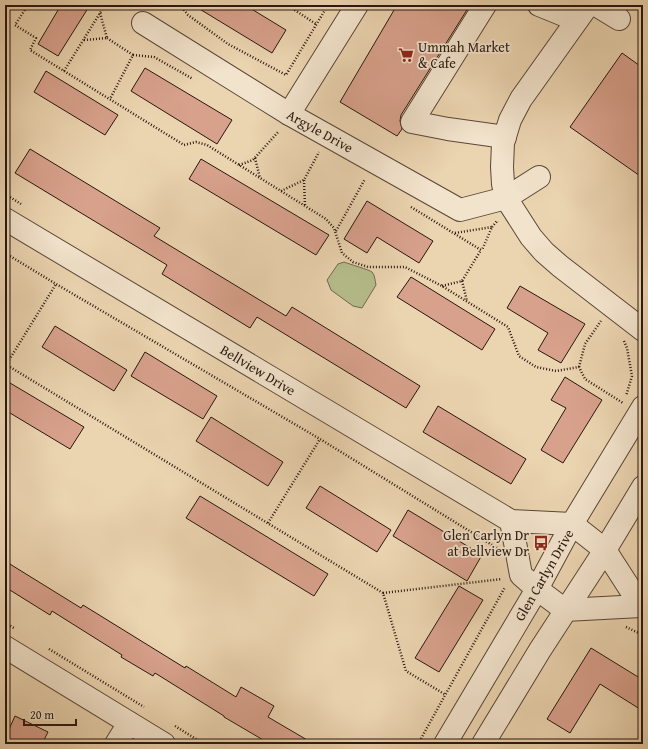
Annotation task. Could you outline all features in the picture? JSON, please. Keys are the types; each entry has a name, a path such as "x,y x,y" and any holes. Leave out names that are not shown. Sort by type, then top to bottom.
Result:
{"street":[{"path":"281,121 357,5"},
{"path":"485,5 412,122 505,137"},
{"path":"539,5 582,13 521,99 510,120 503,143 502,167 506,198 531,237 544,252 643,330"},
{"path":"596,5 619,19"},
{"name":"Argyle Drive","path":"143,23 281,121 460,210 506,198 539,177"},
{"name":"Bellview Drive","path":"5,220 511,521 572,524"},
{"name":"Glen Carlyn Drive","path":"445,744 536,589 572,524 643,406"},
{"path":"482,744 643,486"},
{"path":"511,521 521,575 536,589 565,610 642,607"},
{"path":"572,524 604,550 642,607"},
{"path":"5,647 164,744"},
{"path":"116,744 129,723"}],"path":[{"path":"28,5 15,25 36,38 30,50 184,145 196,142 207,145 326,219 335,231 342,253 353,262 368,267 405,267 467,301 508,327 519,356 536,367 556,371 579,367 585,380 624,404 632,376 627,348 622,334"},
{"path":"64,71 105,5"},
{"path":"180,5 188,16 228,44 286,75 328,5"},
{"path":"287,5 316,24"},
{"path":"100,13 107,38"},
{"path":"83,40 107,38 133,55 154,57 199,83"},
{"path":"110,99 133,55"},
{"path":"239,165 255,158 279,131 281,121"},
{"path":"305,206 304,180 318,152 325,156"},
{"path":"255,158 260,178"},
{"path":"335,231 365,179 371,182"},
{"path":"281,191 304,180"},
{"path":"5,194 23,205"},
{"path":"410,206 482,250"},
{"path":"442,286 462,281 482,250 492,227 454,233"},
{"path":"5,253 320,439 502,551"},
{"path":"462,281 467,301"},
{"path":"56,284 6,365 383,593 503,579"},
{"path":"268,524 320,439"},
{"path":"418,744 507,585"},
{"path":"383,593 406,671 446,695"},
{"path":"624,627 643,635"}],"green space":[{"path":"344,262 370,271 374,275 376,285 362,308 353,306 331,290 327,280 338,264"}],"building":[{"path":"61,5 90,5 58,56 38,44"},
{"path":"193,5 245,5 286,30 272,53"},
{"name":"Ummah Market & Cafe","path":"397,5 470,5 401,115 400,121 402,129 397,136 340,102"},
{"path":"622,53 643,68 643,178 570,127"},
{"path":"145,68 232,120 217,144 131,91"},
{"path":"46,71 118,115 105,135 34,92"},
{"path":"30,149 160,228 154,236 286,316 292,307 420,386 406,408 257,317 250,328 162,274 167,265 15,173"},
{"path":"201,159 329,235 316,255 189,179"},
{"path":"367,201 433,241 419,263 377,237 367,253 344,239"},
{"path":"411,277 495,329 482,350 397,297"},
{"path":"520,286 585,324 561,363 538,350 548,333 507,308"},
{"path":"55,326 127,370 114,391 42,347"},
{"path":"145,352 217,396 203,419 131,376"},
{"path":"565,377 602,400 563,463 541,450 566,408 551,400"},
{"path":"5,380 84,427 70,449 5,410"},
{"path":"438,406 526,459 511,484 423,432"},
{"path":"211,417 283,462 268,486 196,441"},
{"path":"320,486 391,530 377,552 306,508"},
{"path":"200,496 328,574 314,596 186,518"},
{"path":"408,510 482,555 467,581 393,536"},
{"path":"5,561 81,608 83,605 185,668 186,666 236,697 241,687 274,706 268,717 314,744 270,744 155,673 153,676 121,657 122,655 52,611 50,615 5,587"},
{"path":"459,586 483,600 439,672 415,658"},
{"path":"591,648 643,680 643,711 600,684 570,733 547,719"},
{"path":"15,716 48,732 42,744 18,744 5,738"}],"place":[{"name":"Ummah Market & Cafe","path":"406,55"},
{"name":"Glen Carlyn Dr at Bellview Dr","path":"541,543"}]}
